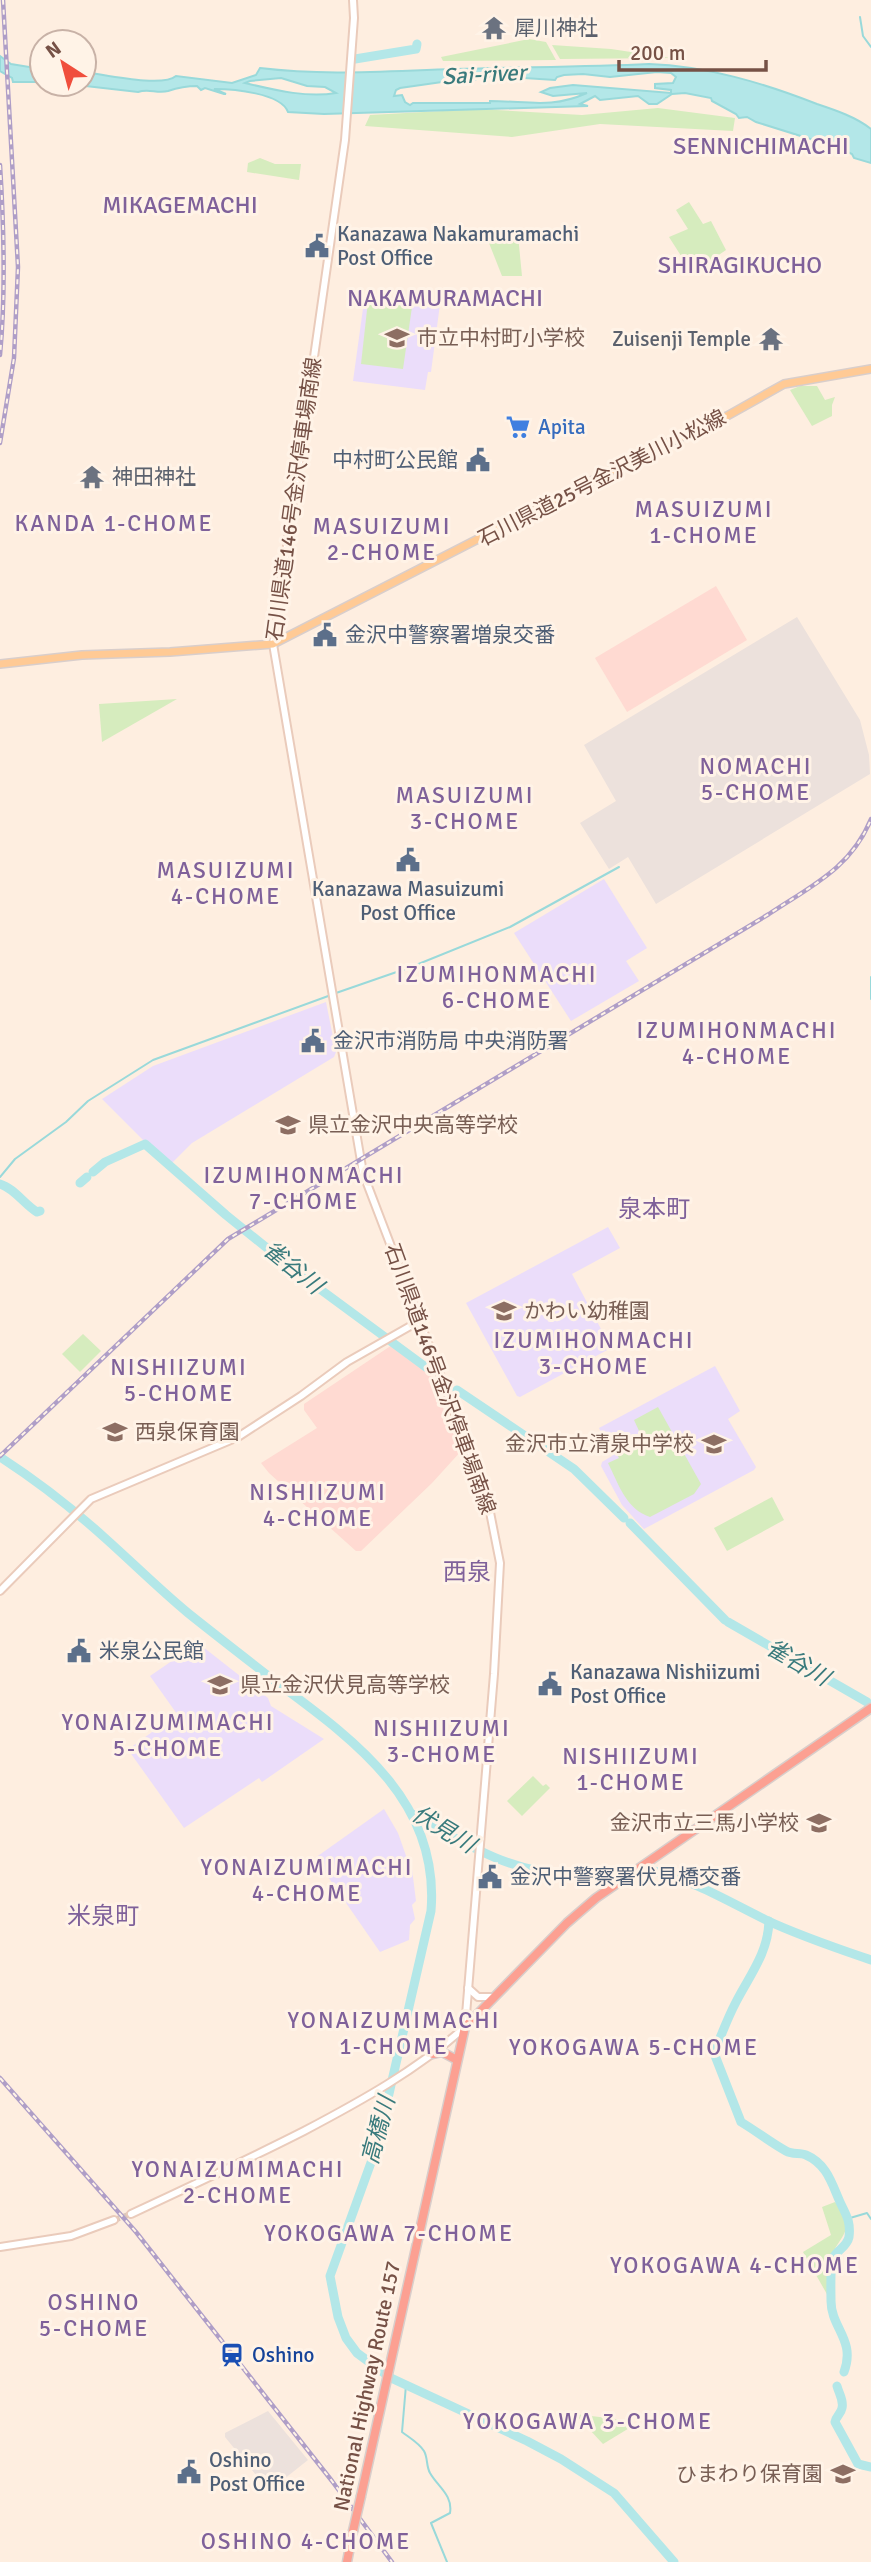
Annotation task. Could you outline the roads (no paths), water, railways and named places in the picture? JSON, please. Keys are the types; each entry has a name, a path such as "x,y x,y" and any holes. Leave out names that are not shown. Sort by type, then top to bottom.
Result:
{"highway":[{"name":"National Highway Route 157","path":"347,2562 465,2027 566,1923 612,1886 871,1709"},
{"path":"433,2054 442,2052 457,2060"}],"main road":[{"name":"石川県道146号金沢停車場南線","path":"353,0 346,132 273,644 363,1173 487,1497 500,1563 495,1662 468,1989"},
{"name":"石川県道25号金沢美川小松線","path":"0,664 82,655 273,644 620,466 727,416 784,384 871,369"},
{"path":"0,1591 91,1499 238,1437 347,1362 421,1320"},
{"path":"468,1989 478,1997 493,1997"},
{"path":"131,2214 245,2162 402,2075 465,2027 468,1989"},
{"path":"0,2247 71,2236 114,2220"}],"water":[{"path":"0,56 11,64 28,67 28,82 13,82 12,78 0,71"},
{"name":"Sai-river","path":"649,64 692,68 734,77 776,89 859,121 871,129 871,163 854,158 852,154 839,148 747,117 739,118 711,98 685,93 672,94 657,104 649,104 638,96 600,100 595,96 580,104 588,106 324,114 288,112 284,106 267,96 233,90 214,89 224,94 205,88 201,90 197,86 164,92 98,87 98,74 146,81 176,76 232,83 256,75 260,68 356,72","holes":["671,73 676,77 673,83 655,84 655,88 671,90 671,93 573,85 541,92 553,96 587,93 551,103 490,101 410,105 402,95 394,96 400,88 493,76 555,80 564,75 610,77","281,78 307,86 325,87 336,93 302,94 245,83"]}],"waterway":[{"path":"860,17 863,36 871,47"},
{"path":"355,59 416,49 417,44"},
{"path":"336,993 411,967 510,927 619,867"},
{"path":"871,977 871,999"},
{"path":"0,1177 15,1159 66,1122 88,1101 153,1060 331,995"},
{"name":"雀谷川","path":"93,1172 105,1162 145,1144 298,1273 427,1368"},
{"name":"雀谷川","path":"80,1183 87,1177"},
{"name":"雀谷川","path":"0,1184 37,1212 40,1211"},
{"name":"雀谷川","path":"457,1390 574,1469 624,1518"},
{"name":"高橋川","path":"0,1457 67,1506 188,1613 337,1729 388,1779 407,1807 422,1838 430,1873 431,1911 377,2146 330,2276 338,2317 346,2338 357,2353 391,2378 527,2441 614,2493 674,2562"},
{"name":"雀谷川","path":"630,1523 725,1620"},
{"name":"雀谷川","path":"728,1622 867,1702"},
{"name":"伏見川","path":"412,1814 490,1855 531,1870 575,1875 644,1869 669,1875 818,1942 871,1960"},
{"path":"769,1921 762,1954 733,2008 714,2053 741,2122 786,2151 806,2155 819,2164 828,2175 846,2215 849,2237 833,2258 831,2266 832,2310 847,2351 844,2372"},
{"path":"850,2218 867,2213 871,2219"},
{"path":"406,2385 402,2432 424,2451 430,2473 449,2501 450,2513 431,2523 447,2562"},
{"path":"837,2386 842,2405 835,2422 858,2464 871,2467"}],"tunnel":[{"path":"114,2220 131,2214"}],"railway":[{"path":"0,443 14,358 18,267 3,0"},
{"path":"0,165 4,260 0,355"},
{"path":"0,1456 228,1239 800,894 828,874 853,851 871,819"},
{"path":"0,2078 136,2232 332,2481 392,2562"}],"place":[{"name":"犀川神社","path":"494,28"},
{"name":"Kanazawa Nakamuramachi Post Office","path":"317,246"},
{"name":"市立中村町小学校","path":"397,338"},
{"name":"Zuisenji Temple","path":"771,339"},
{"name":"Apita","path":"518,427"},
{"name":"中村町公民館","path":"478,460"},
{"name":"神田神社","path":"92,477"},
{"name":"金沢中警察署増泉交番","path":"325,635"},
{"name":"Kanazawa Masuizumi Post Office","path":"408,860"},
{"name":"金沢市消防局 中央消防署","path":"313,1041"},
{"name":"県立金沢中央高等学校","path":"288,1125"},
{"name":"かわい幼稚園","path":"504,1311"},
{"name":"西泉保育園","path":"115,1432"},
{"name":"金沢市立清泉中学校","path":"714,1444"},
{"name":"米泉公民館","path":"79,1651"},
{"name":"Kanazawa Nishiizumi Post Office","path":"550,1684"},
{"name":"県立金沢伏見高等学校","path":"220,1685"},
{"name":"金沢市立三馬小学校","path":"819,1823"},
{"name":"金沢中警察署伏見橋交番","path":"490,1877"},
{"name":"Oshino","path":"232,2355"},
{"name":"Oshino Post Office","path":"189,2472"},
{"name":"ひまわり保育園","path":"843,2474"}],"district":[{"name":"SENNICHIMACHI","path":"761,146"},
{"name":"MIKAGEMACHI","path":"180,205"},
{"name":"SHIRAGIKUCHO","path":"740,265"},
{"name":"NAKAMURAMACHI","path":"445,298"},
{"name":"MASUIZUMI 1-CHOME","path":"704,522"},
{"name":"KANDA 1-CHOME","path":"114,523"},
{"name":"MASUIZUMI 2-CHOME","path":"382,539"},
{"name":"NOMACHI 5-CHOME","path":"756,779"},
{"name":"MASUIZUMI 3-CHOME","path":"465,808"},
{"name":"MASUIZUMI 4-CHOME","path":"226,883"},
{"name":"IZUMIHONMACHI 6-CHOME","path":"497,987"},
{"name":"IZUMIHONMACHI 4-CHOME","path":"737,1043"},
{"name":"IZUMIHONMACHI 7-CHOME","path":"304,1188"},
{"name":"泉本町","path":"654,1209"},
{"name":"IZUMIHONMACHI 3-CHOME","path":"594,1353"},
{"name":"NISHIIZUMI 5-CHOME","path":"179,1380"},
{"name":"NISHIIZUMI 4-CHOME","path":"318,1505"},
{"name":"西泉","path":"467,1572"},
{"name":"YONAIZUMIMACHI 5-CHOME","path":"168,1735"},
{"name":"NISHIIZUMI 3-CHOME","path":"442,1741"},
{"name":"NISHIIZUMI 1-CHOME","path":"631,1769"},
{"name":"YONAIZUMIMACHI 4-CHOME","path":"307,1880"},
{"name":"米泉町","path":"103,1916"},
{"name":"YONAIZUMIMACHI 1-CHOME","path":"394,2033"},
{"name":"YOKOGAWA 5-CHOME","path":"634,2047"},
{"name":"YONAIZUMIMACHI 2-CHOME","path":"238,2182"},
{"name":"YOKOGAWA 7-CHOME","path":"389,2233"},
{"name":"YOKOGAWA 4-CHOME","path":"735,2265"},
{"name":"OSHINO 5-CHOME","path":"94,2315"},
{"name":"YOKOGAWA 3-CHOME","path":"588,2421"},
{"name":"OSHINO 4-CHOME","path":"306,2541"}]}
